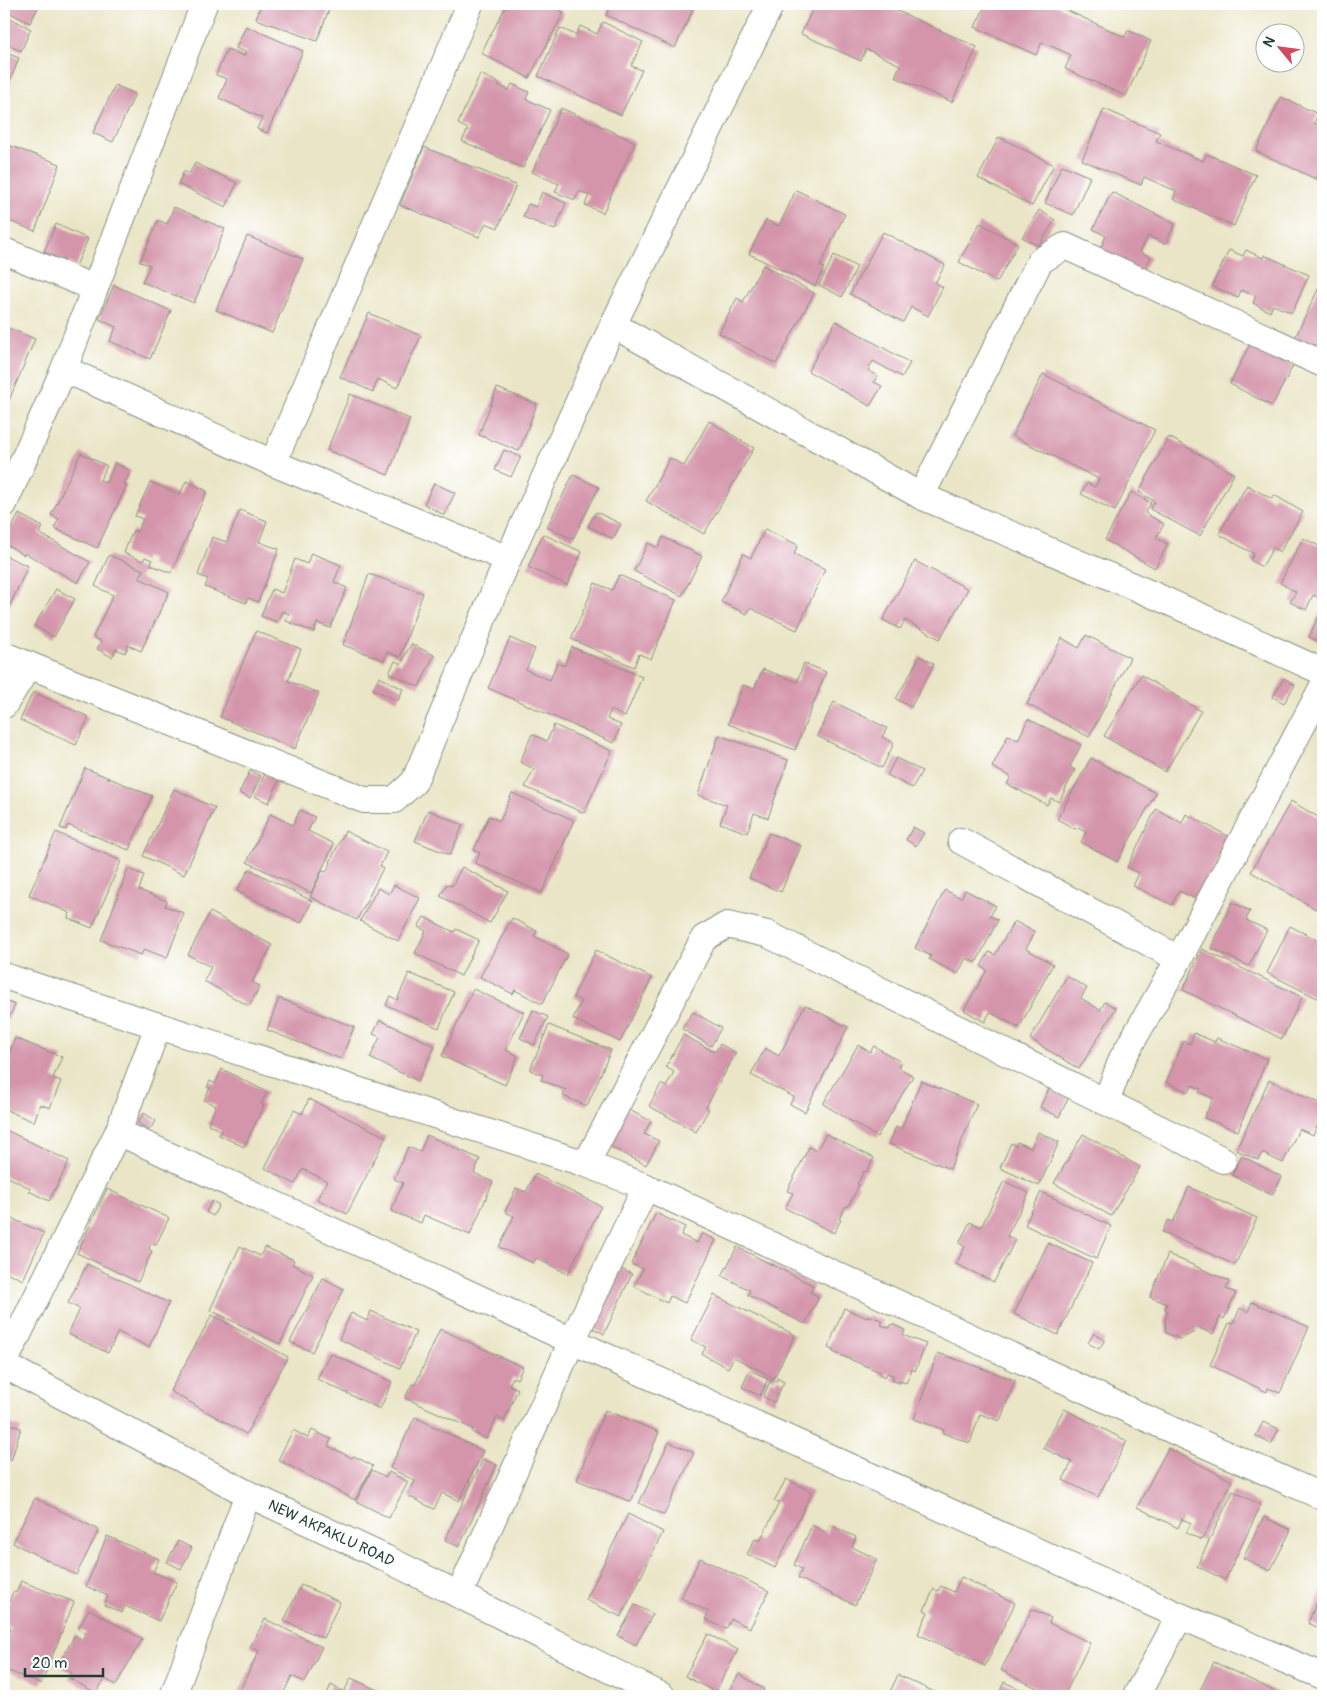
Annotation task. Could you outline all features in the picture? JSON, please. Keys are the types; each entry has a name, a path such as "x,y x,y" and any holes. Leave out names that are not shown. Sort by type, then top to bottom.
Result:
{"street":[{"path":"4,504 64,369 204,4"},
{"path":"273,463 470,4"},
{"path":"4,655 364,800 394,800 414,782 508,559 613,325 771,4"},
{"path":"921,496 1040,261 1065,246 1323,364"},
{"path":"4,251 94,288"},
{"path":"613,325 921,496 1158,597 1323,672"},
{"path":"64,369 273,463 508,559"},
{"path":"4,706 29,665"},
{"path":"1106,1102 1122,1059 1179,959 1323,686"},
{"path":"961,841 1179,959"},
{"path":"586,1164 704,938 728,925 767,934 1223,1160"},
{"path":"4,976 586,1164 646,1187 1174,1432 1323,1497"},
{"path":"4,1364 118,1132 158,1026"},
{"path":"118,1132 572,1341 1180,1616 1323,1676"},
{"path":"459,1596 572,1341 646,1187"},
{"name":"NEW AKPAKLU ROAD","path":"4,1364 248,1494 384,1558 662,1696"},
{"path":"174,1696 248,1494"},
{"path":"1136,1696 1180,1616"}],"building":[{"path":"4,4 40,4 30,23 4,10"},
{"path":"261,4 331,4 317,41 256,19"},
{"path":"507,4 548,4 564,12 529,78 481,53"},
{"path":"586,4 598,4 596,9"},
{"path":"611,4 681,4 693,9 675,48 606,15"},
{"path":"815,4 882,4 977,47 952,102 895,77 900,65 866,49 861,61 801,34"},
{"path":"986,4 1053,4 1125,37 1128,30 1151,41 1126,96 1065,69 1071,55 1042,42 1036,55 975,27"},
{"path":"4,15 31,29 21,51 4,43"},
{"path":"603,22 643,42 631,66 642,70 621,115 538,76 560,28 576,35 580,26 597,34"},
{"path":"246,26 303,51 267,133 257,129 262,118 219,98 227,79 216,75 227,49 244,56 246,52 236,48"},
{"path":"4,52 19,58 4,97"},
{"path":"480,74 509,90 512,84 529,92 526,99 550,110 523,168 462,141 468,129 458,124"},
{"path":"115,85 135,94 113,142 93,133"},
{"path":"1281,97 1318,114 1314,123 1323,127 1323,171 1320,169 1316,179 1256,151"},
{"path":"561,108 635,142 603,213 585,205 589,195 579,191 575,200 555,192 559,184 532,172"},
{"path":"1104,109 1160,133 1156,141 1203,161 1207,154 1256,175 1234,226 1173,199 1176,191 1144,177 1141,185 1082,160"},
{"path":"999,137 1054,165 1032,206 978,178"},
{"path":"8,145 60,164 35,231 4,219 4,155"},
{"path":"424,147 516,185 498,228 486,223 479,237 400,205"},
{"path":"195,163 237,183 226,207 178,184 184,171 189,174"},
{"path":"1062,165 1090,177 1073,215 1045,203"},
{"path":"796,190 845,214 820,266 824,268 815,286 749,254 766,220 779,226"},
{"path":"542,192 566,203 555,230 523,217 528,204 536,207"},
{"path":"1112,192 1175,224 1165,244 1148,236 1140,252 1151,257 1141,274 1100,249 1106,236 1093,229"},
{"path":"174,207 225,229 194,303 142,282 150,265 140,262 158,220 167,224"},
{"path":"1039,210 1055,220 1038,246 1022,237"},
{"path":"980,223 1018,244 997,282 959,262"},
{"path":"56,224 88,239 76,266 44,252"},
{"path":"883,232 945,265 935,283 943,287 928,316 911,307 903,322 850,294"},
{"path":"247,236 303,259 272,333 216,310"},
{"path":"1229,250 1243,256 1246,250 1263,258 1264,255 1309,275 1292,313 1273,305 1270,312 1253,303 1256,296 1241,290 1238,298 1212,286"},
{"path":"834,255 857,267 842,297 819,285"},
{"path":"763,265 814,293 776,364 719,333 737,298 743,302"},
{"path":"1323,282 1323,359 1292,344"},
{"path":"114,285 171,311 150,359 110,341 116,327 99,319"},
{"path":"369,313 421,336 397,388 378,379 373,392 340,377"},
{"path":"836,321 910,363 902,377 873,361 868,370 877,376 874,382 882,386 870,406 808,371"},
{"path":"4,326 35,339 7,405 4,403"},
{"path":"1251,342 1294,364 1272,406 1230,384"},
{"path":"1043,374 1155,430 1115,511 1081,494 1087,483 1095,487 1099,479 1012,436"},
{"path":"497,388 537,404 519,451 479,435"},
{"path":"350,394 410,419 388,475 327,450"},
{"path":"709,421 754,448 704,534 646,501 670,458 684,466"},
{"path":"1169,437 1234,474 1200,536 1150,509 1155,502 1139,492"},
{"path":"504,450 521,457 511,477 495,470"},
{"path":"81,453 107,466 100,480 106,483 115,463 131,471 124,484 127,485 97,548 54,528 59,519 51,515"},
{"path":"573,475 599,487 573,539 547,527"},
{"path":"186,481 207,491 171,573 151,565 152,560 145,557 143,561 124,553 133,530 137,532 143,519 135,516 150,482 180,495"},
{"path":"434,483 455,493 444,515 424,504"},
{"path":"1247,485 1272,499 1274,495 1303,512 1280,552 1273,548 1262,567 1250,560 1254,554 1219,534"},
{"path":"1323,491 1323,501 1318,498"},
{"path":"1131,492 1151,503 1145,513 1164,524 1156,538 1168,544 1155,568 1105,540"},
{"path":"240,510 267,521 259,542 279,549 258,602 248,598 246,603 205,587 208,579 198,575 212,537 227,542"},
{"path":"596,512 621,524 613,539 588,526"},
{"path":"19,514 43,527 39,533 90,562 78,583 4,543"},
{"path":"765,529 798,545 794,554 825,569 797,630 750,608 747,614 721,602 743,554 751,558"},
{"path":"543,534 582,552 567,585 528,567"},
{"path":"663,537 702,556 682,596 634,571 648,543 658,548"},
{"path":"1303,538 1323,548 1323,600 1313,595 1306,610 1290,602 1296,592 1280,583"},
{"path":"311,553 341,565 334,582 347,588 330,628 317,623 314,632 286,621 289,614 282,611 277,622 261,616 272,589 282,593 295,559 307,564"},
{"path":"4,555 28,566 4,618"},
{"path":"109,555 143,570 139,578 169,592 141,651 128,645 125,653 116,649 112,657 97,649 101,641 93,637 113,595 95,586"},
{"path":"915,561 968,589 940,639 905,620 900,629 883,620"},
{"path":"369,574 423,593 400,657 387,652 384,660 343,645"},
{"path":"619,575 676,600 651,659 639,654 634,667 571,639 595,583 612,590"},
{"path":"56,589 75,599 54,637 34,626"},
{"path":"1320,613 1323,615 1323,644 1309,637"},
{"path":"256,631 301,649 288,681 319,693 295,749 220,717"},
{"path":"1086,635 1130,658 1089,737 1027,704 1062,638 1079,648"},
{"path":"510,638 535,649 526,670 550,680 557,663 564,666 572,647 642,677 625,717 611,710 607,719 621,725 614,743 488,688"},
{"path":"411,644 434,655 419,687 389,673 395,661 401,664"},
{"path":"920,656 934,664 911,707 896,699"},
{"path":"804,663 826,672 795,750 728,724 743,685 754,689 763,669 797,682"},
{"path":"1141,675 1201,711 1165,772 1104,736"},
{"path":"379,677 403,689 398,701 373,689"},
{"path":"1284,678 1295,685 1284,703 1273,697"},
{"path":"33,692 89,717 76,745 20,720"},
{"path":"834,702 887,728 882,737 894,743 882,768 817,736"},
{"path":"1028,719 1081,745 1070,767 1075,770 1059,802 1051,798 1047,805 1007,784 1011,777 992,767 1008,735 1018,740"},
{"path":"554,725 612,751 584,813 525,787 534,769 520,762 532,734 547,741"},
{"path":"719,735 788,760 768,818 754,813 747,833 720,823 727,805 698,795"},
{"path":"896,758 922,771 912,788 887,775"},
{"path":"1091,758 1156,793 1117,862 1081,842 1086,832 1076,827 1075,829 1057,819"},
{"path":"85,768 152,796 129,850 68,825 66,830 60,828"},
{"path":"250,771 261,776 250,798 239,793"},
{"path":"265,774 279,780 269,803 254,796"},
{"path":"174,789 215,808 184,875 143,856"},
{"path":"512,793 574,820 542,893 475,863 480,853 474,850 489,816 500,821"},
{"path":"1291,801 1323,820 1323,913 1251,872"},
{"path":"1156,809 1182,823 1186,814 1230,837 1198,900 1179,891 1172,905 1133,886 1139,873 1127,867"},
{"path":"300,810 315,817 308,831 334,844 311,893 247,862 270,814 293,825"},
{"path":"428,810 463,825 450,855 415,841"},
{"path":"913,827 924,833 916,846 906,840"},
{"path":"345,831 387,852 380,866 383,868 357,920 310,897 322,871 326,872 331,863"},
{"path":"56,832 121,861 92,928 68,918 70,913 29,895"},
{"path":"769,833 801,846 781,892 749,878"},
{"path":"462,867 508,891 490,923 440,896 447,884 452,886"},
{"path":"128,869 144,875 139,890 167,901 165,906 184,913 167,958 144,949 141,955 101,940"},
{"path":"249,869 312,901 301,923 237,891"},
{"path":"394,885 420,898 398,941 360,921 378,888 389,894"},
{"path":"945,890 961,898 965,890 996,906 990,916 998,920 976,963 966,958 958,974 929,959 931,956 915,948"},
{"path":"1232,902 1250,911 1246,920 1267,930 1249,966 1211,948"},
{"path":"210,912 272,945 252,982 260,986 249,1006 204,981 211,967 188,955"},
{"path":"424,917 454,932 456,929 479,940 461,976 415,953 426,931 418,927"},
{"path":"512,918 537,931 534,936 568,954 542,1004 515,990 513,994 480,977"},
{"path":"1014,921 1035,932 1026,949 1053,964 1019,1028 990,1012 985,1022 964,1010 987,970 981,966 989,952 995,955"},
{"path":"1290,926 1323,943 1323,1001 1267,973"},
{"path":"1202,949 1302,997 1282,1039 1183,990"},
{"path":"596,950 652,978 620,1042 573,1019 581,1001 573,997"},
{"path":"409,973 454,992 439,1028 386,1005 390,996 397,1000"},
{"path":"1067,976 1087,988 1081,998 1100,1010 1105,1002 1116,1008 1079,1069 1030,1039"},
{"path":"473,989 524,1012 506,1050 518,1056 505,1085 442,1056"},
{"path":"279,998 354,1027 341,1059 267,1030"},
{"path":"4,1000 15,1005 8,1020 4,1018"},
{"path":"805,1005 848,1027 805,1112 790,1104 794,1097 751,1075 765,1048 779,1056"},
{"path":"533,1010 548,1017 534,1045 520,1038"},
{"path":"693,1012 721,1028 711,1046 682,1029"},
{"path":"380,1020 435,1046 418,1081 370,1058 380,1037 373,1034"},
{"path":"549,1025 611,1050 587,1106 563,1096 566,1090 541,1080 543,1075 530,1070"},
{"path":"1194,1033 1215,1042 1217,1038 1267,1059 1238,1131 1204,1118 1213,1098 1199,1092 1201,1089 1192,1085 1189,1092 1166,1082 1184,1041 1190,1044"},
{"path":"683,1035 715,1052 720,1044 736,1053 706,1107 709,1109 696,1132 649,1106 661,1084 666,1087 674,1072 666,1067"},
{"path":"15,1038 62,1057 53,1078 61,1081 50,1108 40,1104 34,1122 4,1109 4,1066"},
{"path":"858,1045 870,1052 874,1046 901,1062 898,1067 913,1076 877,1137 823,1104"},
{"path":"222,1069 267,1092 261,1104 264,1105 244,1147 219,1135 221,1131 208,1124 216,1106 204,1100 210,1088 207,1087 210,1081 215,1084"},
{"path":"1269,1080 1323,1105 1323,1112 1313,1135 1299,1129 1283,1163 1262,1153 1258,1160 1236,1150"},
{"path":"921,1081 977,1104 950,1169 889,1144 896,1127 901,1129"},
{"path":"1050,1087 1069,1097 1059,1117 1040,1107"},
{"path":"309,1099 386,1137 347,1214 317,1199 327,1181 303,1169 295,1184 265,1168 294,1110 302,1114"},
{"path":"625,1108 651,1121 644,1134 659,1141 646,1165 607,1145"},
{"path":"144,1113 156,1121 149,1130 138,1123"},
{"path":"4,1129 69,1161 49,1201 29,1191 30,1188 4,1175"},
{"path":"1038,1132 1059,1142 1039,1186 1000,1168 1011,1143 1016,1146 1017,1142 1031,1148"},
{"path":"826,1134 874,1158 857,1184 859,1185 848,1207 846,1206 839,1219 841,1220 834,1233 785,1208 793,1193 787,1191 809,1147 816,1151"},
{"path":"1083,1134 1140,1167 1111,1216 1054,1183"},
{"path":"427,1135 480,1159 474,1173 493,1182 470,1235 424,1215 421,1223 391,1211 403,1183 394,1179 408,1147 420,1152"},
{"path":"1242,1156 1282,1177 1272,1195 1232,1175"},
{"path":"535,1174 601,1206 568,1274 536,1258 533,1263 499,1247 514,1216 505,1212 516,1188 526,1192"},
{"path":"1004,1181 1029,1193 1007,1236 1015,1240 994,1282 956,1264 965,1247 959,1243 970,1222 981,1227"},
{"path":"1189,1187 1257,1218 1235,1265 1162,1232 1168,1220 1173,1222"},
{"path":"107,1189 169,1218 156,1245 151,1243 149,1249 152,1251 138,1282 77,1253"},
{"path":"1041,1192 1111,1226 1096,1259 1025,1225"},
{"path":"212,1201 219,1205 213,1216 206,1212"},
{"path":"656,1213 685,1227 681,1235 697,1243 702,1233 716,1240 685,1303 670,1296 667,1303 634,1286 643,1269 631,1264"},
{"path":"4,1215 44,1233 23,1280 4,1271"},
{"path":"1048,1243 1092,1263 1058,1335 1014,1314"},
{"path":"240,1246 260,1256 265,1247 294,1260 292,1264 313,1275 280,1344 210,1310"},
{"path":"737,1247 814,1286 810,1292 819,1297 805,1324 748,1295 750,1290 722,1276"},
{"path":"1168,1254 1229,1281 1226,1289 1236,1293 1224,1319 1220,1317 1213,1334 1197,1327 1195,1332 1180,1339 1166,1333 1165,1320 1168,1311 1165,1310 1167,1304 1150,1297"},
{"path":"87,1264 169,1303 149,1347 118,1332 108,1353 68,1334 80,1309 68,1303"},
{"path":"615,1266 632,1274 604,1334 587,1325"},
{"path":"323,1278 344,1289 312,1352 290,1342"},
{"path":"714,1295 795,1335 774,1378 734,1357 728,1368 702,1354 706,1347 691,1340"},
{"path":"1252,1302 1309,1327 1280,1393 1268,1388 1267,1392 1210,1365 1229,1323 1233,1324 1240,1308 1248,1312"},
{"path":"844,1308 867,1318 868,1315 883,1321 881,1325 890,1328 892,1324 905,1330 903,1335 926,1344 915,1371 912,1369 906,1383 892,1380 894,1376 887,1373 885,1377 879,1374 880,1372 833,1352 828,1348"},
{"path":"371,1311 416,1332 400,1368 339,1339 351,1313 367,1321"},
{"path":"212,1315 288,1357 246,1434 170,1391"},
{"path":"440,1329 523,1367 517,1379 513,1377 509,1385 518,1389 504,1421 497,1417 486,1439 472,1432 473,1429 405,1398 412,1384 415,1385"},
{"path":"1094,1333 1105,1340 1099,1349 1088,1343"},
{"path":"330,1353 392,1382 380,1409 317,1379"},
{"path":"938,1353 1015,1380 1000,1421 980,1414 970,1443 943,1433 944,1430 914,1419"},
{"path":"750,1370 768,1379 760,1396 742,1387"},
{"path":"777,1378 784,1382 774,1402 763,1397 771,1379 776,1382"},
{"path":"1064,1409 1127,1441 1098,1497 1063,1480 1072,1462 1043,1448"},
{"path":"605,1410 659,1432 631,1502 577,1480"},
{"path":"415,1417 483,1451 459,1501 442,1493 434,1509 408,1496 415,1481 390,1468"},
{"path":"4,1422 21,1428 11,1461 4,1459"},
{"path":"1263,1422 1279,1429 1271,1444 1256,1436"},
{"path":"293,1430 308,1438 312,1430 331,1439 328,1446 373,1466 355,1500 278,1460"},
{"path":"669,1442 694,1453 664,1515 639,1503"},
{"path":"1168,1448 1232,1481 1202,1540 1186,1533 1191,1523 1182,1519 1178,1528 1137,1507"},
{"path":"483,1459 497,1465 459,1547 445,1540"},
{"path":"372,1470 386,1477 389,1472 408,1482 389,1518 356,1501"},
{"path":"786,1479 812,1492 775,1568 747,1554 755,1539 760,1541 779,1503 774,1501"},
{"path":"1233,1491 1261,1505 1225,1580 1197,1566"},
{"path":"35,1498 99,1530 76,1575 13,1543"},
{"path":"628,1514 663,1532 621,1617 586,1600"},
{"path":"1264,1517 1291,1530 1270,1571 1243,1558"},
{"path":"812,1525 827,1533 830,1525 856,1537 852,1547 877,1559 855,1605 798,1578 802,1569 794,1565"},
{"path":"107,1536 159,1559 153,1572 177,1582 159,1621 125,1606 122,1613 104,1605 108,1596 86,1586"},
{"path":"178,1541 192,1548 181,1569 167,1562"},
{"path":"700,1558 769,1591 750,1628 731,1619 726,1629 705,1619 709,1612 681,1598"},
{"path":"961,1577 1015,1603 985,1666 918,1634 928,1612 924,1610 934,1589 938,1591 941,1586 954,1592"},
{"path":"21,1581 74,1602 41,1684 4,1669 4,1646 11,1628 4,1625 4,1615 13,1592 16,1593"},
{"path":"301,1585 340,1602 323,1638 284,1621"},
{"path":"1323,1588 1323,1630 1308,1623"},
{"path":"635,1605 653,1614 636,1645 618,1636"},
{"path":"89,1609 142,1639 116,1685 105,1679 96,1693 69,1678 72,1673 58,1665 75,1635 82,1640 86,1633 78,1629"},
{"path":"1032,1609 1051,1618 1049,1623 1090,1643 1064,1696 1053,1696 1001,1670"},
{"path":"265,1619 322,1647 305,1682 292,1676 282,1696 237,1696 259,1651 250,1647"},
{"path":"708,1634 738,1650 715,1692 685,1676"},
{"path":"1214,1662 1285,1696 1197,1696"},
{"path":"739,1674 764,1689 760,1696 726,1695"},
{"path":"898,1675 943,1696 888,1696"},
{"path":"351,1678 390,1696 326,1696 331,1685 344,1692"},
{"path":"1004,1682 1035,1696 998,1696"}]}
